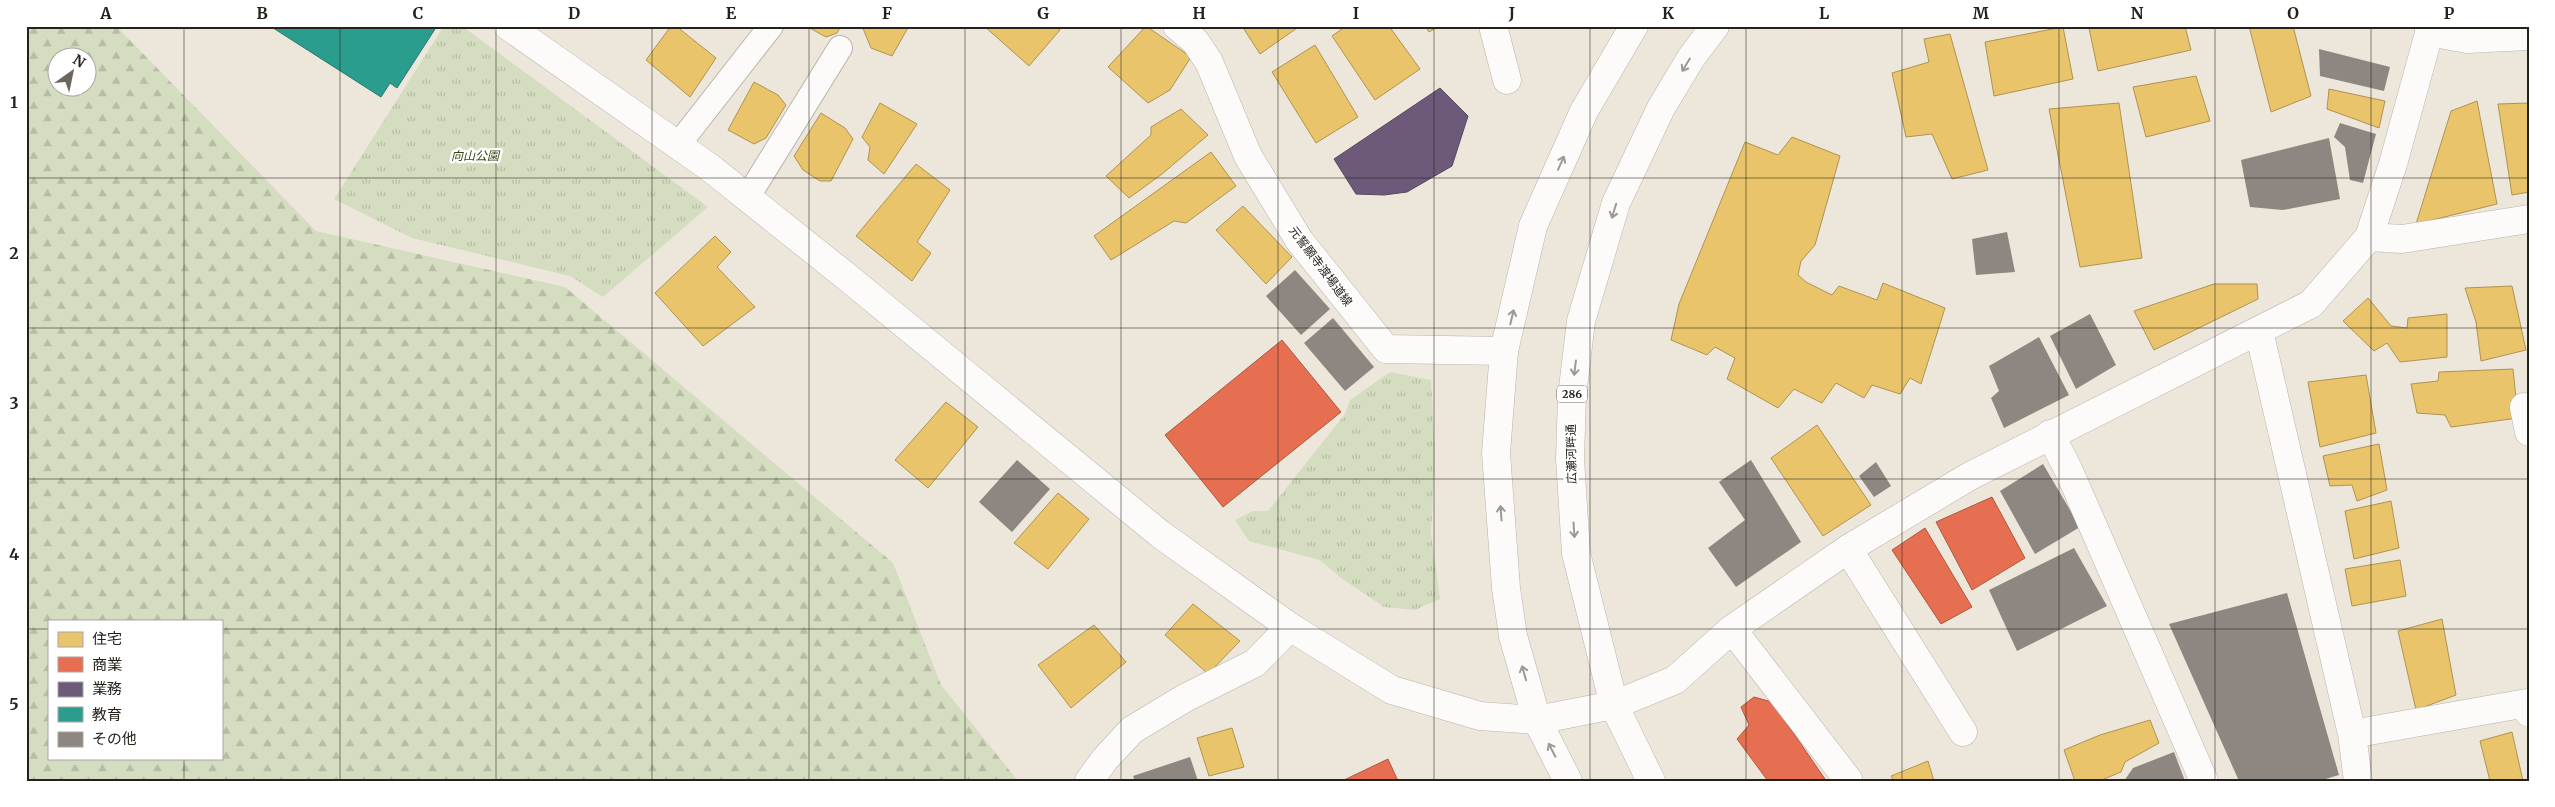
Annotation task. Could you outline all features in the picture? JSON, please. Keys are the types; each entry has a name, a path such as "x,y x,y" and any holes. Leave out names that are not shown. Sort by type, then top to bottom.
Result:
{"main road":[{"path":"508,26 678,144 847,277 1160,534 1290,627 1392,690 1480,716 1537,720 1614,705 1675,680 1732,628 1848,549 1970,476 2311,304 2369,238 2393,164 2430,29 2467,39 2529,36"},
{"name":"元誓願寺渡場道線","path":"1177,26 1196,42 1209,62 1248,156 1299,240 1386,349 1504,351"},
{"path":"1493,26 1507,80"},
{"path":"1568,781 1537,720 1513,636 1506,588 1496,453 1504,351 1533,226 1584,111 1634,26"},
{"name":"広瀬河畔通","path":"1651,781 1614,705 1576,553 1570,459 1572,396 1581,321 1616,203 1661,108 1691,58 1715,26"},
{"path":"2369,238 2402,239 2529,219"},
{"path":"2259,331 2352,734 2358,781"},
{"path":"2050,434 2069,471 2204,781"},
{"path":"1848,549 1964,732"},
{"path":"1089,781 1105,759 1132,730 1185,698 1255,663 1290,627"},
{"path":"1732,628 1849,781"},
{"path":"2352,734 2527,704 2529,713"}],"lane":[{"path":"678,144 771,26"},
{"path":"747,198 840,48"}],"green space":[{"path":"26,26 116,26 316,231 565,287 893,563 941,685 1018,781 26,781"},
{"name":"向山公園","path":"444,26 462,26 708,207 603,297 570,276 412,238 334,199"},
{"path":"1390,372 1431,380 1435,456 1431,533 1440,599 1415,610 1384,607 1341,578 1320,560 1249,541 1235,520 1253,511 1268,511 1345,414 1350,400"}],"building: 住宅":[{"path":"671,26 676,26 716,58 690,97 646,60"},
{"path":"806,26 841,26 837,33 826,37"},
{"path":"862,26 909,26 892,56 871,48"},
{"path":"984,26 1055,26 1060,30 1029,66"},
{"path":"1146,26 1191,57 1170,90 1148,103 1108,67"},
{"path":"1242,26 1300,26 1260,54"},
{"path":"1346,26 1389,26 1420,69 1375,100 1332,36"},
{"path":"1425,26 1439,26 1429,32"},
{"path":"2096,26 2185,26 2191,50 2098,71 2089,28"},
{"path":"2249,26 2293,26 2311,96 2271,112"},
{"path":"2063,27 2073,79 1994,96 1985,42"},
{"path":"1950,34 1988,170 1952,179 1932,134 1906,137 1892,73 1929,62 1924,39"},
{"path":"1315,45 1358,117 1316,143 1272,72"},
{"path":"2196,76 2210,121 2146,137 2133,87"},
{"path":"754,82 778,95 786,105 766,138 754,144 728,130"},
{"path":"2329,89 2385,101 2379,128 2327,109"},
{"path":"2477,101 2497,204 2416,224 2451,111"},
{"path":"880,103 917,124 884,174 868,160 870,147 862,137"},
{"path":"2119,103 2142,258 2080,267 2049,109"},
{"path":"2529,103 2529,192 2512,195 2498,104"},
{"path":"1181,109 1208,135 1162,174 1129,198 1106,176 1151,135 1151,127"},
{"path":"821,113 845,128 853,139 831,181 820,181 803,170 794,156"},
{"path":"1792,137 1840,156 1815,245 1801,261 1798,275 1806,282 1832,295 1839,286 1877,300 1883,283 1945,308 1921,384 1910,378 1900,394 1872,385 1864,398 1836,383 1822,403 1794,389 1778,408 1727,379 1735,358 1715,347 1707,355 1671,340 1679,304 1745,142 1778,155"},
{"path":"1211,152 1236,186 1186,223 1174,221 1111,260 1094,236"},
{"path":"916,164 950,190 917,242 931,253 912,281 856,236"},
{"path":"1243,206 1292,257 1266,284 1216,230"},
{"path":"715,236 731,252 717,267 755,307 703,346 655,293"},
{"path":"2214,284 2257,284 2258,299 2154,350 2134,311"},
{"path":"2512,286 2526,350 2481,361 2476,322 2465,288"},
{"path":"2368,298 2391,326 2407,328 2408,318 2447,314 2447,357 2400,362 2387,343 2374,351 2343,321"},
{"path":"2513,369 2518,418 2451,427 2445,415 2417,413 2411,384 2438,381 2439,372"},
{"path":"2366,375 2376,433 2320,447 2308,382"},
{"path":"946,402 978,427 928,488 895,460"},
{"path":"1817,425 1871,505 1823,536 1771,458"},
{"path":"2379,444 2387,490 2357,501 2352,485 2330,486 2323,456"},
{"path":"1058,493 1089,519 1048,569 1014,543"},
{"path":"2391,501 2399,548 2354,559 2345,511"},
{"path":"2400,560 2406,596 2352,606 2345,569"},
{"path":"1193,604 1240,641 1208,674 1165,635"},
{"path":"2442,619 2456,695 2416,710 2398,631"},
{"path":"1094,625 1126,662 1071,708 1038,665"},
{"path":"2150,720 2159,743 2125,762 2121,772 2099,781 2075,781 2064,750 2100,735"},
{"path":"1232,728 1244,767 1209,776 1197,738"},
{"path":"2512,732 2523,781 2490,781 2480,741"},
{"path":"1928,761 1934,781 1894,781 1891,776"}],"building: 商業":[{"path":"1282,340 1341,412 1223,507 1165,435"},
{"path":"1992,497 2025,558 1972,590 1936,522"},
{"path":"1925,528 1972,607 1941,624 1892,550"},
{"path":"1754,697 1772,702 1825,779 1822,781 1768,781 1737,739 1749,725 1741,707"},
{"path":"1388,759 1398,781 1342,781"}],"building: 業務":[{"path":"1440,88 1468,116 1452,166 1407,192 1384,195 1356,194 1334,159"}],"building: 教育":[{"path":"270,26 437,26 397,88 390,83 381,97"}],"building: その他":[{"path":"2319,49 2390,67 2384,91 2320,76"},
{"path":"2340,123 2376,134 2363,183 2350,180 2345,147 2334,137"},
{"path":"2329,138 2340,199 2283,210 2250,207 2241,160"},
{"path":"2007,232 2015,272 1976,275 1972,239"},
{"path":"1295,270 1330,309 1301,335 1266,296"},
{"path":"2090,314 2116,365 2076,389 2050,336"},
{"path":"1333,318 1374,367 1345,391 1304,343"},
{"path":"2039,337 2069,395 2004,428 1991,398 1999,391 1989,366"},
{"path":"1017,460 1050,489 1012,532 979,502"},
{"path":"1751,460 1801,542 1736,587 1708,548 1745,520 1719,482"},
{"path":"1876,462 1891,486 1874,497 1859,476"},
{"path":"2043,464 2080,527 2035,554 2000,491"},
{"path":"2074,548 2107,606 2017,651 1989,590"},
{"path":"2287,593 2339,775 2319,781 2239,781 2169,624"},
{"path":"2174,752 2185,781 2124,781 2133,768"},
{"path":"1190,757 1198,781 1135,781 1133,776"}]}
